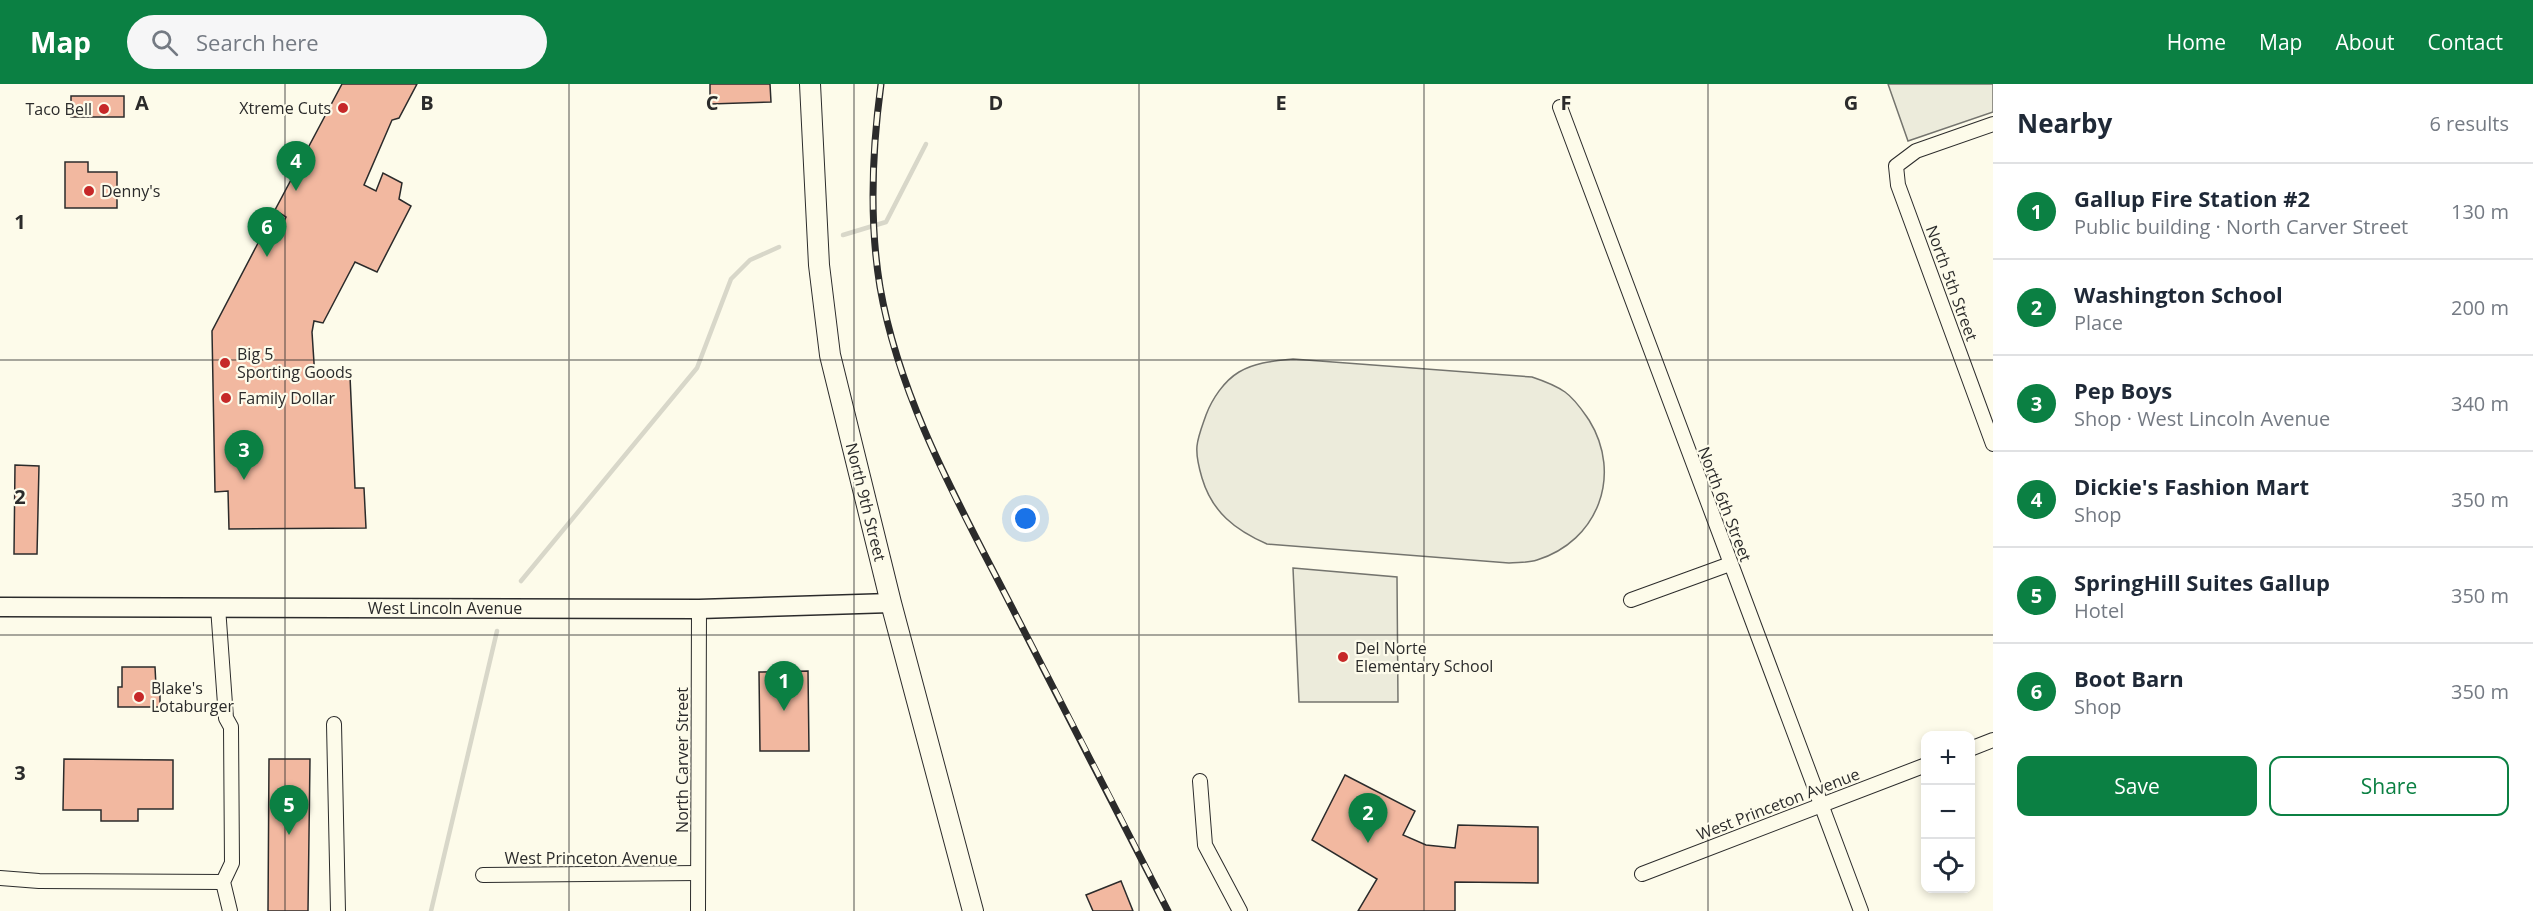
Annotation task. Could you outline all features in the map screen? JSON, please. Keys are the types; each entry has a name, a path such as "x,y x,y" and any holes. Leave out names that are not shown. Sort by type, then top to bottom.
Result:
{"main road":[{"name":"North 9th Street","path":"810,84 819,265 830,356 891,603 973,911"}],"street":[{"name":"North 6th Street","path":"1560,107 1861,911"},
{"name":"North 5th Street","path":"1993,124 1916,151 1896,166 1898,186 1993,444"},
{"path":"1631,600 1730,564"},
{"name":"West Lincoln Avenue","path":"0,606 699,609 891,603"},
{"path":"218,607 226,718 231,727 232,863 223,882 230,911"},
{"name":"North Carver Street","path":"698,911 699,609"},
{"path":"334,724 338,911"},
{"path":"1975,747 1993,740"},
{"name":"West Princeton Avenue","path":"1642,874 1921,767"},
{"path":"1200,781 1205,844 1240,911"},
{"name":"West Princeton Avenue","path":"483,875 698,873"},
{"path":"0,878 39,881 223,882"}],"shaded area":[{"path":"1888,84 1993,84 1993,112 1908,141"},
{"path":"1293,359 1532,377 1553,385 1569,395 1578,405 1589,420 1599,441 1604,462 1604,483 1599,504 1589,522 1576,538 1558,551 1527,562 1509,563 1267,544 1255,539 1235,526 1212,501 1200,470 1197,454 1198,442 1209,409 1228,380 1252,366"},
{"path":"1293,568 1397,577 1398,702 1299,702"}],"building":[{"path":"342,84 417,84 399,118 392,120 364,185 376,191 383,173 402,183 399,199 411,206 377,272 355,262 323,323 314,321 312,332 315,378 350,376 355,488 364,488 366,528 229,529 228,491 215,492 212,331 268,224 279,232 286,217 275,210"},
{"path":"710,84 770,84 771,102 710,104"},
{"path":"71,96 124,96 124,117 71,117"},
{"path":"65,162 88,162 88,172 117,172 117,208 65,208"},
{"path":"15,465 39,466 37,554 14,554"},
{"name":"Blake's Lotaburger","path":"122,667 155,667 156,686 160,686 160,707 118,707 118,687 122,687"},
{"path":"808,671 809,751 760,751 759,672"},
{"path":"64,759 173,760 173,809 138,809 138,821 101,821 101,810 63,810"},
{"path":"269,759 310,759 308,911 268,911"},
{"path":"1345,775 1415,811 1403,835 1426,845 1455,848 1458,825 1538,827 1538,883 1455,882 1455,911 1358,911 1377,879 1312,840"},
{"path":"1121,881 1133,911 1093,911 1086,895"}],"waterway":[{"path":"843,235 886,222 926,144"},
{"path":"521,581 697,368 731,279 750,260 779,247"},
{"path":"431,911 497,631"}],"railway":[{"path":"881,84 874,160 874,236 880,287 900,367 930,444 966,519 1168,911"}],"place":[{"name":"Xtreme Cuts","path":"343,108"},
{"name":"Taco Bell","path":"104,109"},
{"name":"Denny's","path":"89,191"},
{"name":"Dickie's Fashion Mart","path":"296,191"},
{"name":"Boot Barn","path":"267,257"},
{"name":"Big 5 Sporting Goods","path":"225,363"},
{"name":"Family Dollar","path":"226,398"},
{"name":"Pep Boys","path":"244,480"},
{"name":"Del Norte Elementary School","path":"1343,657"},
{"name":"Blake's Lotaburger","path":"139,697"},
{"name":"Gallup Fire Station #2","path":"784,711"},
{"name":"SpringHill Suites Gallup","path":"289,835"},
{"name":"Washington School","path":"1368,843"}]}
